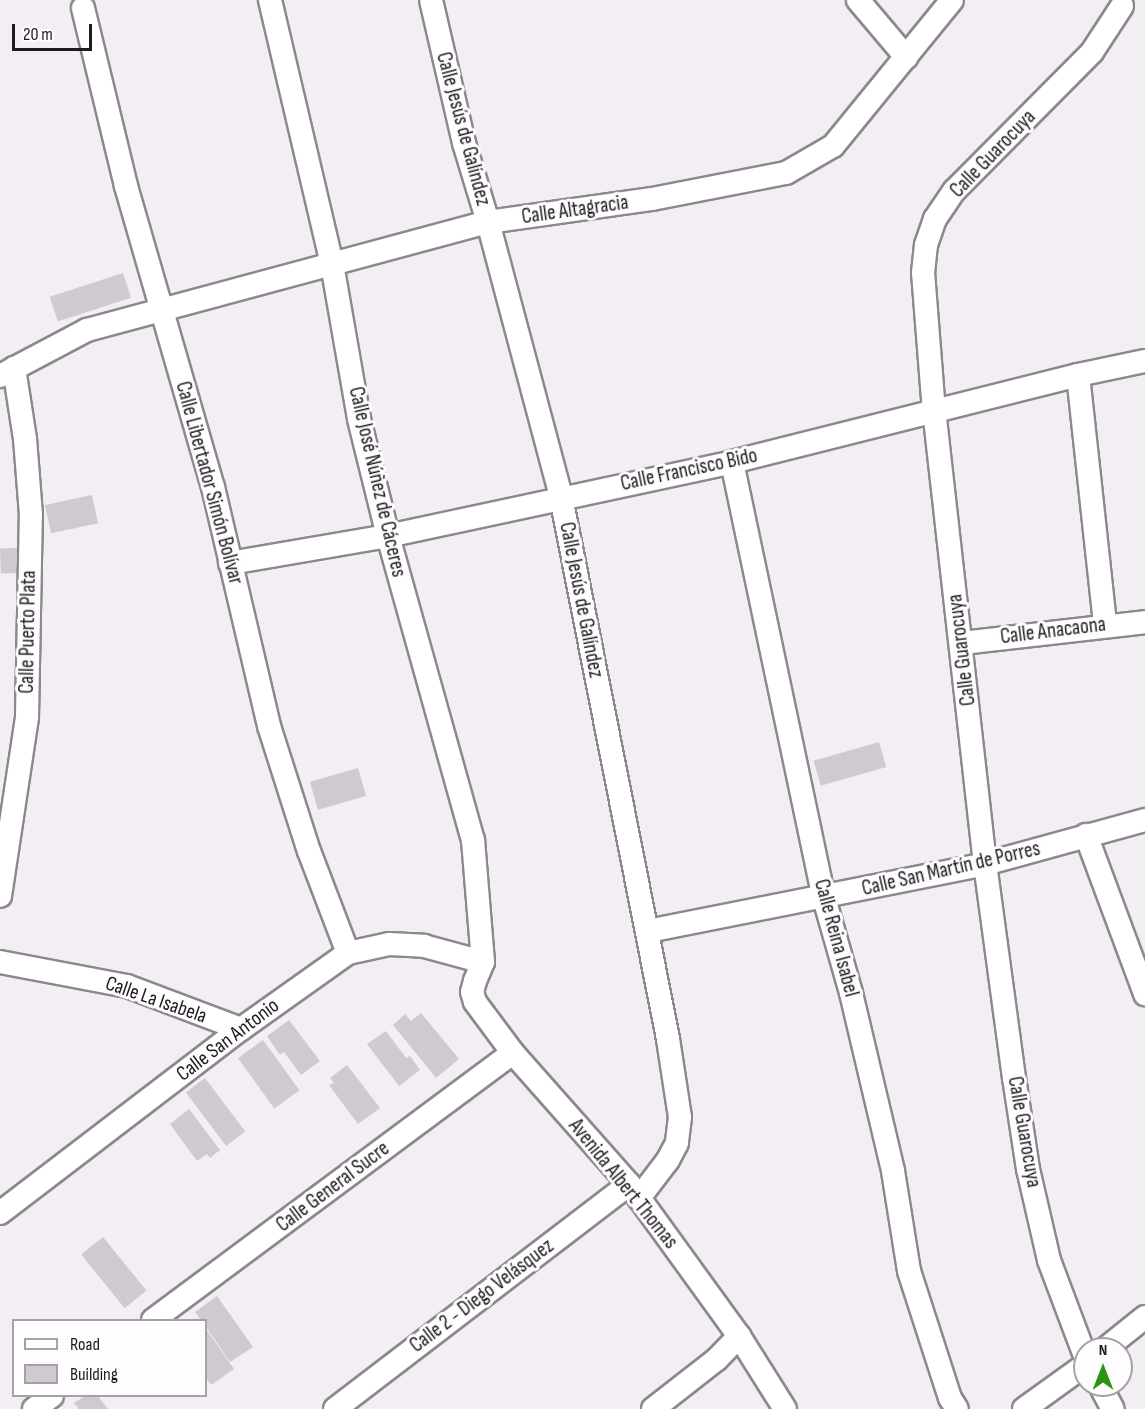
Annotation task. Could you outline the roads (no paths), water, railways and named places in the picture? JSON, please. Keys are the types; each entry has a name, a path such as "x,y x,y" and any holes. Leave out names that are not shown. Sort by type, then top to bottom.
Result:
{"street":[{"name":"Calle José Núñez de Cáceres","path":"270,0 332,264 359,419 388,536 473,840 483,962"},
{"name":"Calle Jesús de Galíndez","path":"431,0 464,143 488,222 561,497 648,931 680,1117 677,1143 668,1160 634,1191"},
{"path":"858,0 906,57"},
{"name":"Calle Altagracia","path":"7,372 87,330 488,222 652,199 786,173 833,146 952,0"},
{"name":"Calle Guarocuya","path":"1078,1337 1049,1260 1028,1169 985,864 962,643 934,412 923,273 926,245 935,219 954,191 1092,52 1122,6"},
{"name":"Calle Libertador Simón Bolívar","path":"83,8 126,186 213,487 269,726 309,851 348,953"},
{"name":"Calle Francisco Bido","path":"230,563 388,536 732,462 1078,375 1145,361"},
{"name":"Calle Puerto Plata","path":"0,896 27,717 31,515 25,440 7,372"},
{"path":"1078,375 1105,624"},
{"name":"Calle Reina Isabel","path":"732,462 824,898 851,993 893,1171 913,1290 950,1398 957,1409"},
{"name":"Calle Anacaona","path":"962,643 1105,624 1145,622"},
{"name":"Calle San Martín de Porres","path":"648,931 824,898 985,864 1145,820"},
{"path":"1086,835 1145,994"},
{"name":"Calle San Antonio","path":"0,1213 241,1029 348,953 389,944 424,946 483,962"},
{"name":"Calle La Isabela","path":"0,962 127,986 241,1029"},
{"name":"Avenida Albert Thomas","path":"483,962 472,992 475,1002 513,1053 634,1191 739,1336 785,1409"},
{"name":"Calle General Sucre","path":"154,1319 513,1053"},
{"name":"Calle 2 - Diego Velásquez","path":"335,1409 634,1191"},
{"path":"1120,1337 1145,1317"},
{"path":"654,1409 717,1359 739,1336"},
{"path":"1024,1409 1073,1374"},
{"path":"34,1409 49,1397"}]}
